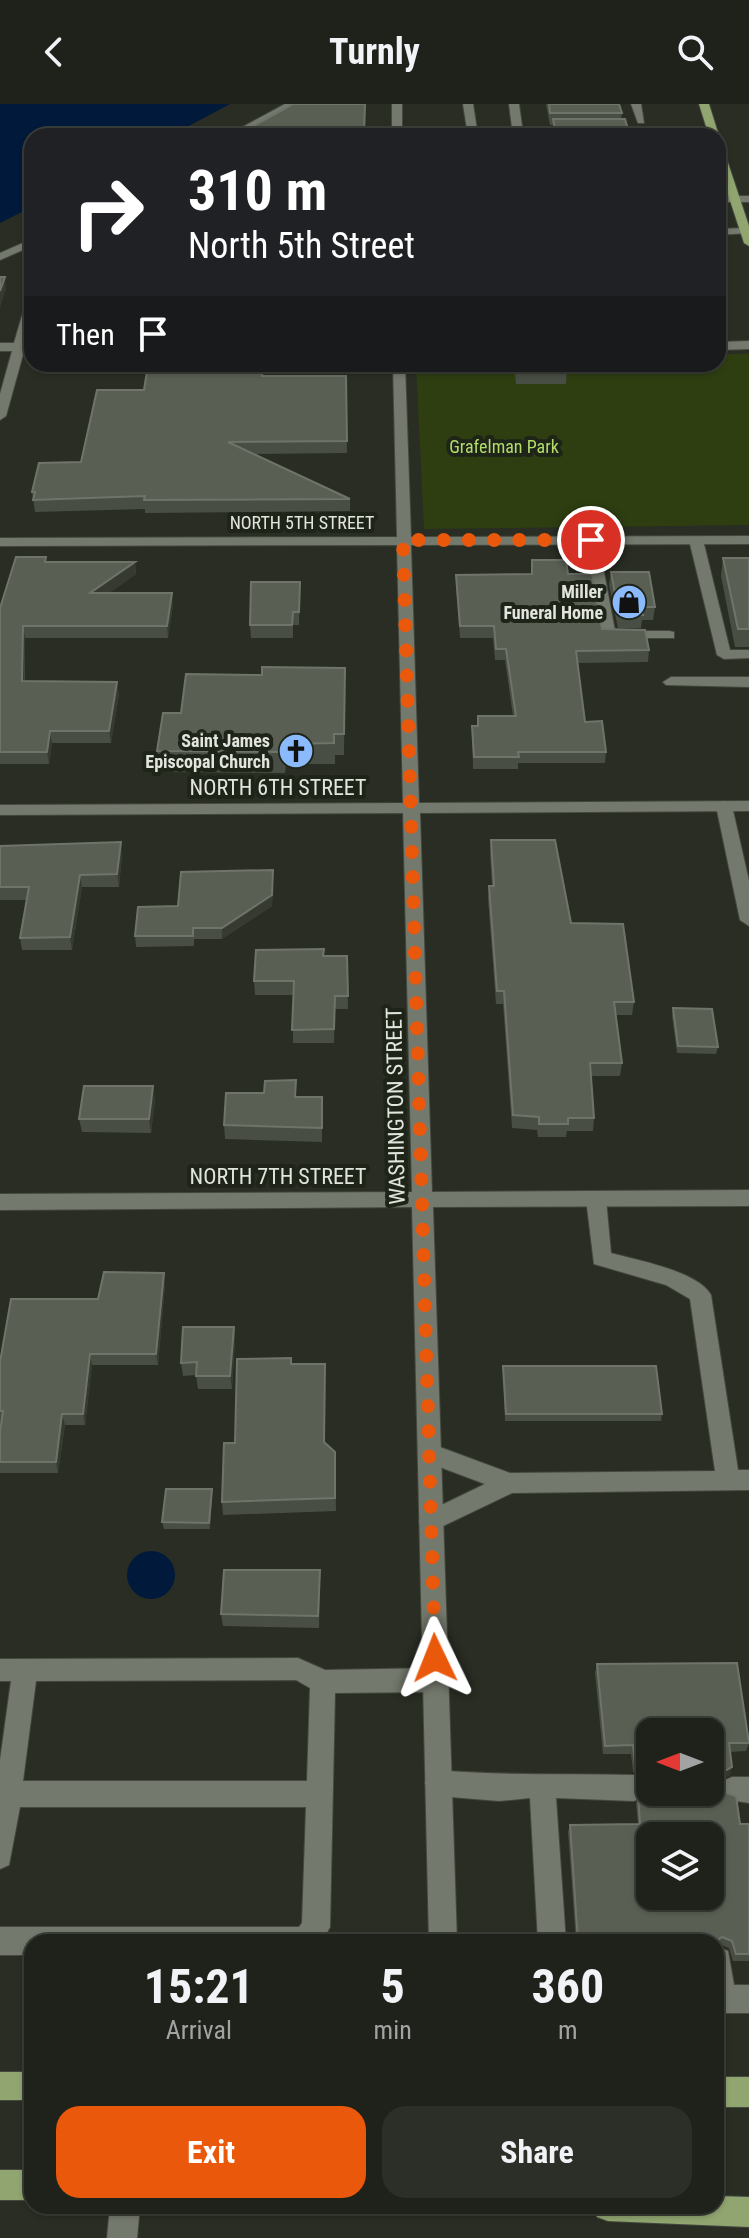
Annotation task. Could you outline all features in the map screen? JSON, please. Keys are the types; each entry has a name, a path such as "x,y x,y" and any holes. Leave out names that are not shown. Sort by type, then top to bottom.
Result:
{"main road":[{"path":"704,104 712,128"},
{"path":"726,174 747,237"},
{"path":"0,2086 24,2086"},
{"path":"724,2092 749,2092"},
{"path":"0,2185 24,2185"},
{"path":"724,2211 749,2212"}],"street":[{"path":"246,128 292,104"},
{"path":"397,104 397,128"},
{"path":"468,104 472,128"},
{"path":"514,104 517,128"},
{"path":"636,104 643,128"},
{"path":"726,199 749,199"},
{"path":"726,233 747,237"},
{"path":"0,257 24,246"},
{"path":"726,346 749,345"},
{"path":"0,347 24,347"},
{"path":"0,416 24,352"},
{"name":"WASHINGTON STREET","path":"399,372 443,1934"},
{"path":"591,540 608,635 669,635"},
{"path":"696,540 724,655 749,654"},
{"name":"NORTH 5TH STREET","path":"0,542 749,540"},
{"path":"671,682 749,682"},
{"path":"724,806 749,920"},
{"name":"NORTH 6TH STREET","path":"0,810 749,806"},
{"name":"NORTH 7TH STREET","path":"0,1202 749,1198"},
{"path":"429,1453 510,1483 739,1480 700,1295 673,1279 601,1258 596,1199"},
{"path":"431,1521 510,1483"},
{"path":"0,1856 8,1794 12,1670 298,1669 323,1682 435,1680"},
{"path":"311,1934 316,1927 323,1682"},
{"path":"438,1783 499,1788 542,1785 634,1788"},
{"path":"542,1785 551,1934"},
{"path":"8,1794 319,1794"},
{"path":"0,1941 24,1941"},
{"path":"122,2238 124,2214"}],"green space":[{"name":"Grafelman Park","path":"726,354 749,354 749,525 424,529 416,372 726,372"}],"water":[{"path":"0,104 230,104 185,128 24,128 24,211 0,223"},
{"path":"151,1551 168,1558 175,1575 168,1592 151,1599 134,1592 127,1575 134,1558"}],"building":[{"path":"293,104 365,104 364,128 250,128"},
{"path":"549,104 619,104 622,113 550,113"},
{"path":"553,119 625,119 628,128 555,128"},
{"path":"147,372 346,376 347,441 228,442 350,499 144,500 145,496 33,500 39,463 81,462 97,390 144,390"},
{"path":"16,557 46,557 45,562 135,562 90,593 172,593 167,626 23,626 22,681 117,682 109,731 50,731 47,752 0,752 0,608"},
{"path":"723,558 749,558 749,629 738,629"},
{"path":"532,560 566,560 568,574 592,574 602,629 645,630 649,650 576,651 585,722 602,721 606,752 518,752 519,757 474,757 472,726 478,726 478,716 516,716 506,649 496,649 494,626 460,626 456,575 532,574"},
{"path":"611,572 649,572 655,607 641,607 643,615 619,615"},
{"path":"251,582 300,582 299,612 293,612 292,625 250,625"},
{"path":"262,667 345,668 344,734 334,734 334,743 285,744 285,752 157,751 163,713 181,713 186,674 262,675"},
{"path":"491,840 555,840 571,923 623,924 634,1002 614,1002 622,1063 590,1063 594,1118 568,1118 568,1124 539,1124 539,1117 513,1115 504,991 497,991 489,886 494,886"},
{"path":"121,842 117,874 80,875 70,937 20,938 29,887 0,887 0,846"},
{"path":"273,870 272,895 222,928 193,928 193,936 135,936 138,907 178,906 181,872"},
{"path":"324,949 323,956 347,956 348,996 335,996 334,1029 292,1030 294,981 254,981 256,950"},
{"path":"673,1008 712,1009 718,1047 678,1046"},
{"path":"296,1080 295,1097 322,1097 322,1128 224,1125 226,1093 264,1093 265,1081"},
{"path":"84,1086 153,1086 149,1119 79,1119"},
{"path":"104,1272 164,1273 156,1354 90,1354 83,1414 62,1414 56,1462 0,1462 3,1411 0,1411 0,1362 11,1299 98,1299"},
{"path":"183,1327 234,1327 230,1376 196,1376 197,1362 181,1363"},
{"path":"291,1358 291,1364 325,1364 324,1442 335,1452 335,1498 222,1502 224,1443 235,1443 237,1359"},
{"path":"503,1366 656,1366 662,1414 506,1414"},
{"path":"166,1489 212,1489 209,1523 162,1522"},
{"path":"224,1570 320,1570 318,1616 221,1614"},
{"path":"737,1663 749,1743 729,1743 732,1767 724,1771 724,1718 636,1718 636,1764 633,1745 605,1746 597,1664"},
{"path":"724,1792 736,1796 740,1824 749,1824 749,1954 736,1954 732,1941 724,1938 724,1934 577,1934 570,1825 636,1824 636,1910 724,1910 724,1822 640,1822 639,1806 724,1806"}],"place":[{"name":"Miller Funeral Home","path":"629,602"},
{"name":"Saint James Episcopal Church","path":"296,751"}],"route":[{"path":"435,1658 403,540 591,540"}]}
